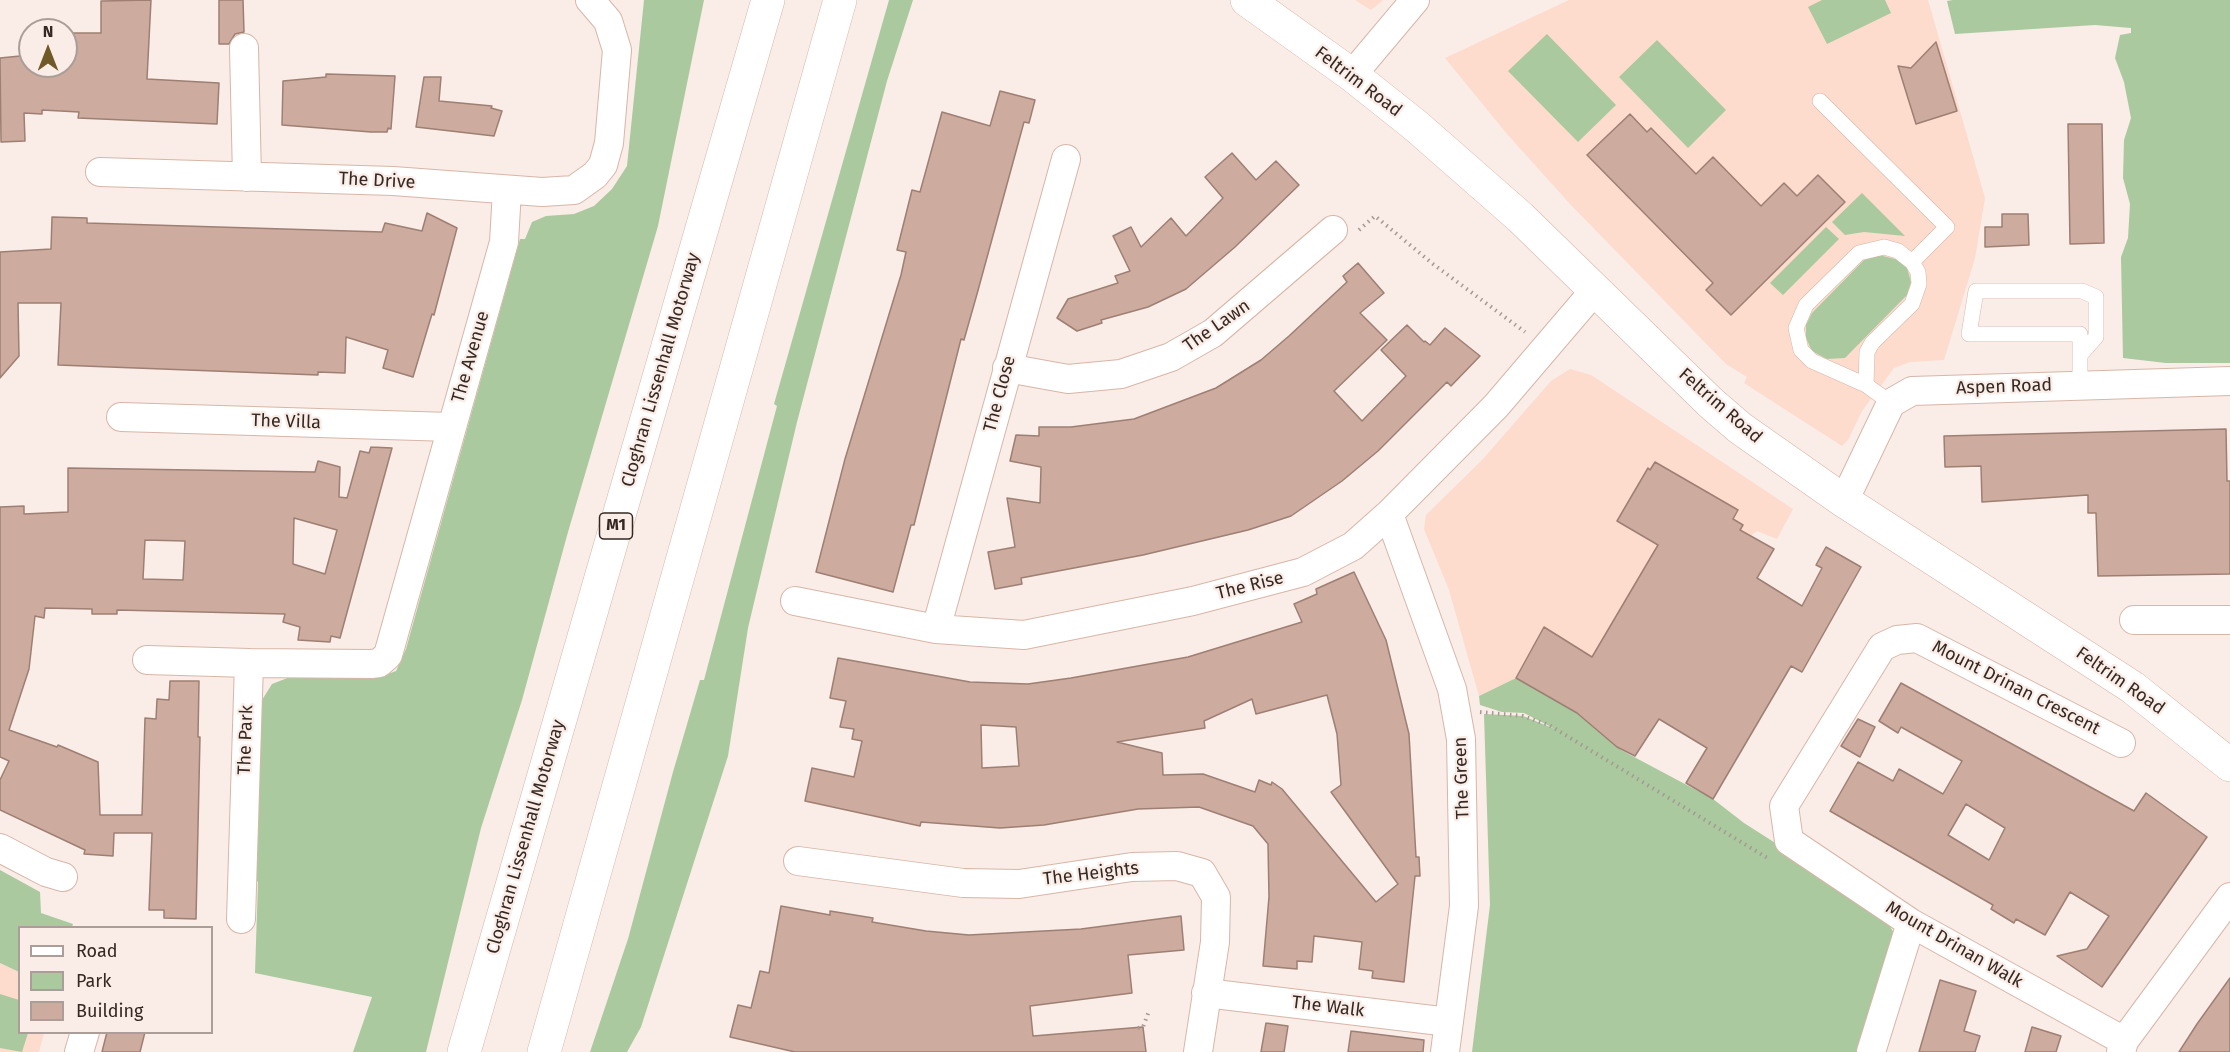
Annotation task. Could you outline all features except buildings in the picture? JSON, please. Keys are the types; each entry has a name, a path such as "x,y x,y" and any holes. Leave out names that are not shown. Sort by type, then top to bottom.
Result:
{"main road":[{"name":"Cloghran Lissenhall Motorway","path":"465,1052 768,0"},
{"path":"544,1052 840,0"},
{"name":"Feltrim Road","path":"1247,0 1352,75 1415,125 1520,218 1726,415 1844,501 2132,687 2230,765"}],"street":[{"path":"507,190 559,192 574,190 586,184 603,165 609,143 617,50 608,21 590,0"},
{"path":"1352,75 1415,0"},
{"path":"244,48 247,177"},
{"name":"The Close","path":"936,629 1066,159"},
{"name":"The Drive","path":"100,172 393,181 507,190"},
{"name":"The Avenue","path":"249,663 362,665 384,660 390,649 504,242 507,190"},
{"name":"The Lawn","path":"1007,368 1068,379 1121,374 1171,357 1213,333 1342,234"},
{"name":"The Rise","path":"795,601 936,629 1024,635 1193,601 1303,572 1353,546 1389,514 1496,406 1595,290"},
{"name":"Aspen Road","path":"1891,403 1912,391 2230,381"},
{"path":"1844,501 1891,403"},
{"name":"The Villa","path":"121,417 451,427"},
{"name":"The Green","path":"1389,514 1458,714 1462,751 1464,906 1445,1052"},
{"path":"2134,620 2230,620"},
{"name":"Mount Drinan Crescent","path":"1793,844 1784,806 1882,647 1897,640 1917,638 2121,743"},
{"path":"147,660 249,663"},
{"name":"The Park","path":"241,919 249,663"},
{"name":"Mount Drinan Walk","path":"1793,844 1911,923 2122,1046"},
{"path":"0,848 46,872 63,877"},
{"name":"The Heights","path":"798,861 963,883 1019,884 1132,867 1178,866 1202,873 1216,897 1215,942 1198,1052"},
{"path":"2122,1046 2230,897"},
{"path":"1870,1052 1911,923"},
{"name":"The Walk","path":"1206,993 1449,1022"},
{"path":"79,1052 84,1034"}],"lane":[{"path":"1820,100 1947,227 1912,262"},
{"path":"1866,385 1867,352 1872,343 1912,304 1917,295 1918,272 1912,262 1898,250 1884,247 1859,253 1806,305 1799,316 1796,328 1801,350 1812,361 1866,385 1891,403"},
{"path":"2080,385 2080,334 1969,334 1976,291 2082,291 2096,297 2096,337 2081,354"}],"path":[{"path":"1342,234 1375,216 1530,337"},
{"path":"1458,714 1483,712 1523,716 1549,725 1770,860 1786,857 1793,844"},
{"path":"1138,1028 1143,1027 1149,1011"}],"shaded area":[{"path":"1355,0 1383,0 1371,10"},
{"path":"1569,0 1928,0 1985,198 1975,258 1944,360 1910,362 1894,368 1862,411 1848,440 1842,446 1744,383 1747,377 1726,364 1571,205 1507,134 1445,58"},
{"path":"1570,369 1591,375 1793,509 1777,539 1757,531 1750,536 1621,750 1577,713 1516,678 1479,696 1449,590 1424,529 1426,515 1483,459 1551,381"},
{"path":"0,963 18,972 18,1034 44,1034 39,1052 0,1052"}],"green space":[{"path":"644,0 704,0 658,226 568,532 522,700 481,828 426,1052 353,1052 372,997 255,973 258,882 253,877 257,708 272,684 290,677 377,678 396,671 406,649 520,239 525,239 532,222 546,216 574,214 594,206 612,189 627,166"},
{"path":"889,0 913,0 887,81 797,422 748,628 728,756 641,1027 627,1052 590,1052 628,939 700,680 704,680 777,406 774,404"},
{"path":"1822,0 1885,0 1891,13 1827,44 1808,7"},
{"path":"2230,0 2230,363 2166,363 2123,358 2121,257 2128,238 2130,204 2123,178 2124,140 2131,118 2124,82 2115,58 2120,35 2131,33 2131,28 2095,25 1955,34 1947,1"},
{"path":"1547,34 1616,105 1578,142 1508,71"},
{"path":"1657,40 1726,110 1688,148 1619,77"},
{"path":"1862,193 1905,236 1864,232 1845,235 1832,222"},
{"path":"1826,227 1839,239 1783,295 1770,283"},
{"path":"1875,254 1899,260 1907,268 1911,282 1907,295 1845,358 1827,359 1812,351 1806,338 1806,325 1812,313 1864,260"},
{"path":"1516,678 1577,713 1621,750 1713,799 1744,823 1880,910 1894,933 1861,1052 1472,1052 1490,905 1484,714 1523,716 1555,729 1524,713 1502,712 1480,705 1479,696"},
{"path":"0,870 40,892 41,913 73,924 72,926 18,926 18,972 0,963"},
{"path":"0,994 18,1000 18,1034 28,1034 22,1052 0,1048"}]}
